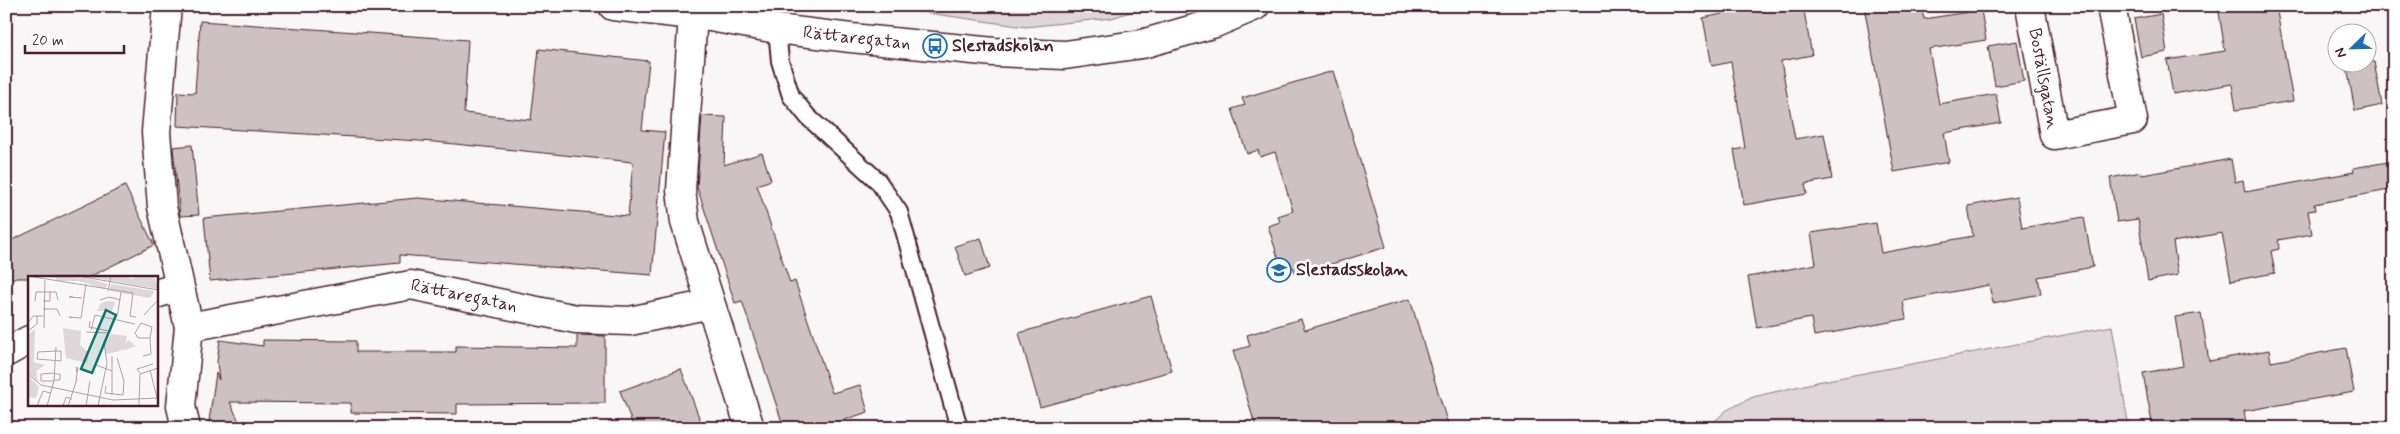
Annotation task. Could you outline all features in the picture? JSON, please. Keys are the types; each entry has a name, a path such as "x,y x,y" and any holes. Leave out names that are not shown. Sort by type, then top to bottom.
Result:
{"street":[{"path":"167,6 156,132 167,291 189,328 181,406 186,428"},
{"name":"Rättaregatan","path":"613,6 705,13 777,29 994,52 1065,55 1142,44 1215,22 1256,6"},
{"name":"Boställsgatan","path":"2030,6 2054,135 2133,120 2111,6"},
{"path":"705,13 681,190 685,222 750,428"},
{"name":"Rättaregatan","path":"189,328 410,285 576,319 630,321 710,304"},
{"path":"7,352 28,341"}],"lane":[{"path":"777,29 780,61 791,96 808,117 878,181 899,212 960,428"}],"shaded area":[{"path":"879,6 1148,6 1112,18 1025,27"},
{"path":"2112,326 2129,428 1707,428 1727,410 1753,397 1817,382"}],"building":[{"path":"1721,6 1803,6 1812,55 1781,61 1795,139 1824,134 1832,179 1805,184 1807,194 1744,205 1734,150 1745,148 1731,62 1712,66 1703,18 1722,14"},
{"path":"1864,6 1921,6 1924,19 1981,10 1986,40 1929,49 1939,104 1996,94 2001,123 1944,133 1949,162 1894,172"},
{"path":"2218,6 2276,6 2293,101 2236,110 2232,84 2173,94 2167,60 2225,51"},
{"path":"2161,14 2167,52 2141,57 2134,19"},
{"path":"200,21 468,40 464,113 531,120 539,49 649,61 642,130 665,132 652,275 400,255 400,263 210,281 204,218 418,198 628,216 633,162 435,142 177,126 178,92 195,93"},
{"path":"2017,41 2024,81 1995,86 1988,46"},
{"path":"1333,71 1386,247 1296,275 1293,267 1282,270 1268,226 1280,222 1278,216 1293,211 1275,152 1260,157 1258,150 1247,154 1232,109 1245,105 1242,98"},
{"path":"2348,72 2376,72 2382,105 2355,111"},
{"path":"702,116 726,117 724,165 762,153 771,180 757,185 790,283 795,281 832,393 860,385 868,412 819,428 784,428 742,301 735,303 697,187"},
{"path":"192,145 199,215 180,216 173,147"},
{"path":"2231,159 2235,182 2243,180 2245,192 2354,172 2353,168 2394,161 2394,189 2314,204 2315,210 2308,211 2312,234 2278,240 2279,249 2271,251 2275,273 2231,281 2222,233 2173,242 2178,275 2148,281 2138,219 2117,222 2110,178 2141,172 2142,175"},
{"path":"125,186 154,245 91,276 6,278 6,243"},
{"path":"2017,197 2022,228 2084,217 2093,267 2038,277 2041,294 1993,303 1989,285 1903,301 1906,319 1814,336 1811,318 1757,328 1748,277 1816,264 1811,233 1876,223 1881,253 1973,236 1968,206"},
{"path":"981,238 990,268 965,276 955,246"},
{"path":"1151,296 1172,371 1040,407 1019,333"},
{"path":"1410,299 1449,428 1256,428 1233,351 1250,346 1247,335 1301,319 1305,330"},
{"path":"2201,313 2209,361 2269,350 2271,362 2346,348 2354,392 2244,411 2247,428 2153,428 2143,373 2183,366 2175,317"},
{"path":"577,335 605,336 605,403 457,404 457,414 351,413 351,403 230,402 242,428 208,428 216,373 219,380 217,362 220,340 263,346 263,340 356,341 356,352 456,352 456,346 577,348"},
{"path":"681,369 703,428 634,428 620,391"}],"place":[{"name":"Slestadskolan","path":"935,46"},
{"name":"Slestadsskolan","path":"1279,270"}]}
